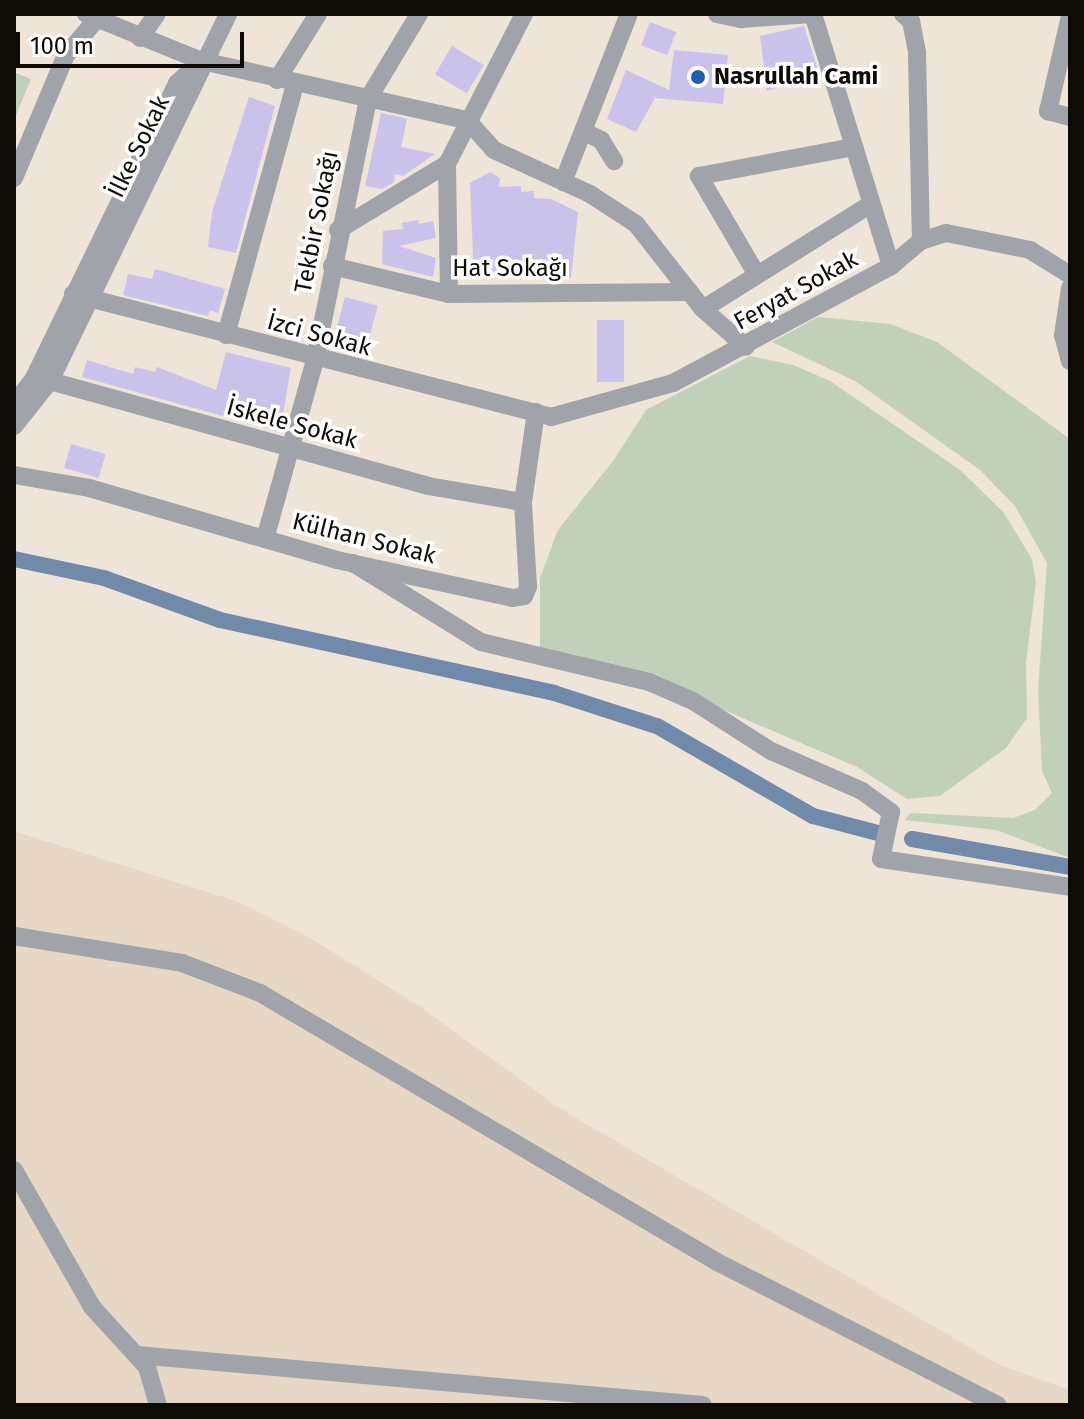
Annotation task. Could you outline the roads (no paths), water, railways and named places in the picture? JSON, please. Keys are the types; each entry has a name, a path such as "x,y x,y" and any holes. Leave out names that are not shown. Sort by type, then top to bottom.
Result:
{"street":[{"path":"140,38 157,14"},
{"name":"İlke Sokak","path":"14,404 34,378 81,298 193,91 202,61 228,14"},
{"path":"226,335 286,82 318,14"},
{"name":"Tekbir Sokağı","path":"265,539 293,449 315,360 338,230 368,99 419,14"},
{"path":"449,294 447,164 524,14"},
{"path":"563,182 629,14"},
{"path":"717,14 741,19 812,14 891,266"},
{"path":"903,14 911,21 917,53 921,241 946,233 998,240 1030,250 1070,275"},
{"path":"1070,16 1048,111 1070,117"},
{"path":"14,178 66,55 91,17 202,61 467,120 494,150 563,182 636,224 703,309 746,347"},
{"path":"584,132 601,140 614,161"},
{"path":"757,275 699,176 854,147"},
{"path":"338,230 447,164"},
{"path":"703,309 871,204"},
{"name":"Feryat Sokak","path":"536,412 551,417 673,383 746,347 891,266 921,241"},
{"name":"Hat Sokağı","path":"332,266 449,294 690,292"},
{"path":"1070,288 1063,335 1070,361"},
{"name":"İlke Sokak","path":"14,426 50,381 81,298"},
{"name":"İzci Sokak","path":"81,298 315,360 536,412"},
{"name":"İskele Sokak","path":"50,381 428,486 523,502"},
{"name":"Külhan Sokak","path":"14,475 89,488 353,563 524,596 529,568 523,502 536,412"},
{"path":"353,563 481,642 649,682 693,701 771,751 862,791 891,812 881,859 1070,887"},
{"path":"14,936 182,963 260,993 717,1262 998,1405"},
{"path":"14,1170 92,1307 147,1367 158,1405"},
{"path":"137,1355 703,1405"}],"waterway":[{"path":"14,559 104,578 220,620 554,693 657,726 813,816 878,833"},
{"path":"912,839 1070,867"}],"place":[{"name":"Nasrullah Cami","path":"698,77"}]}
